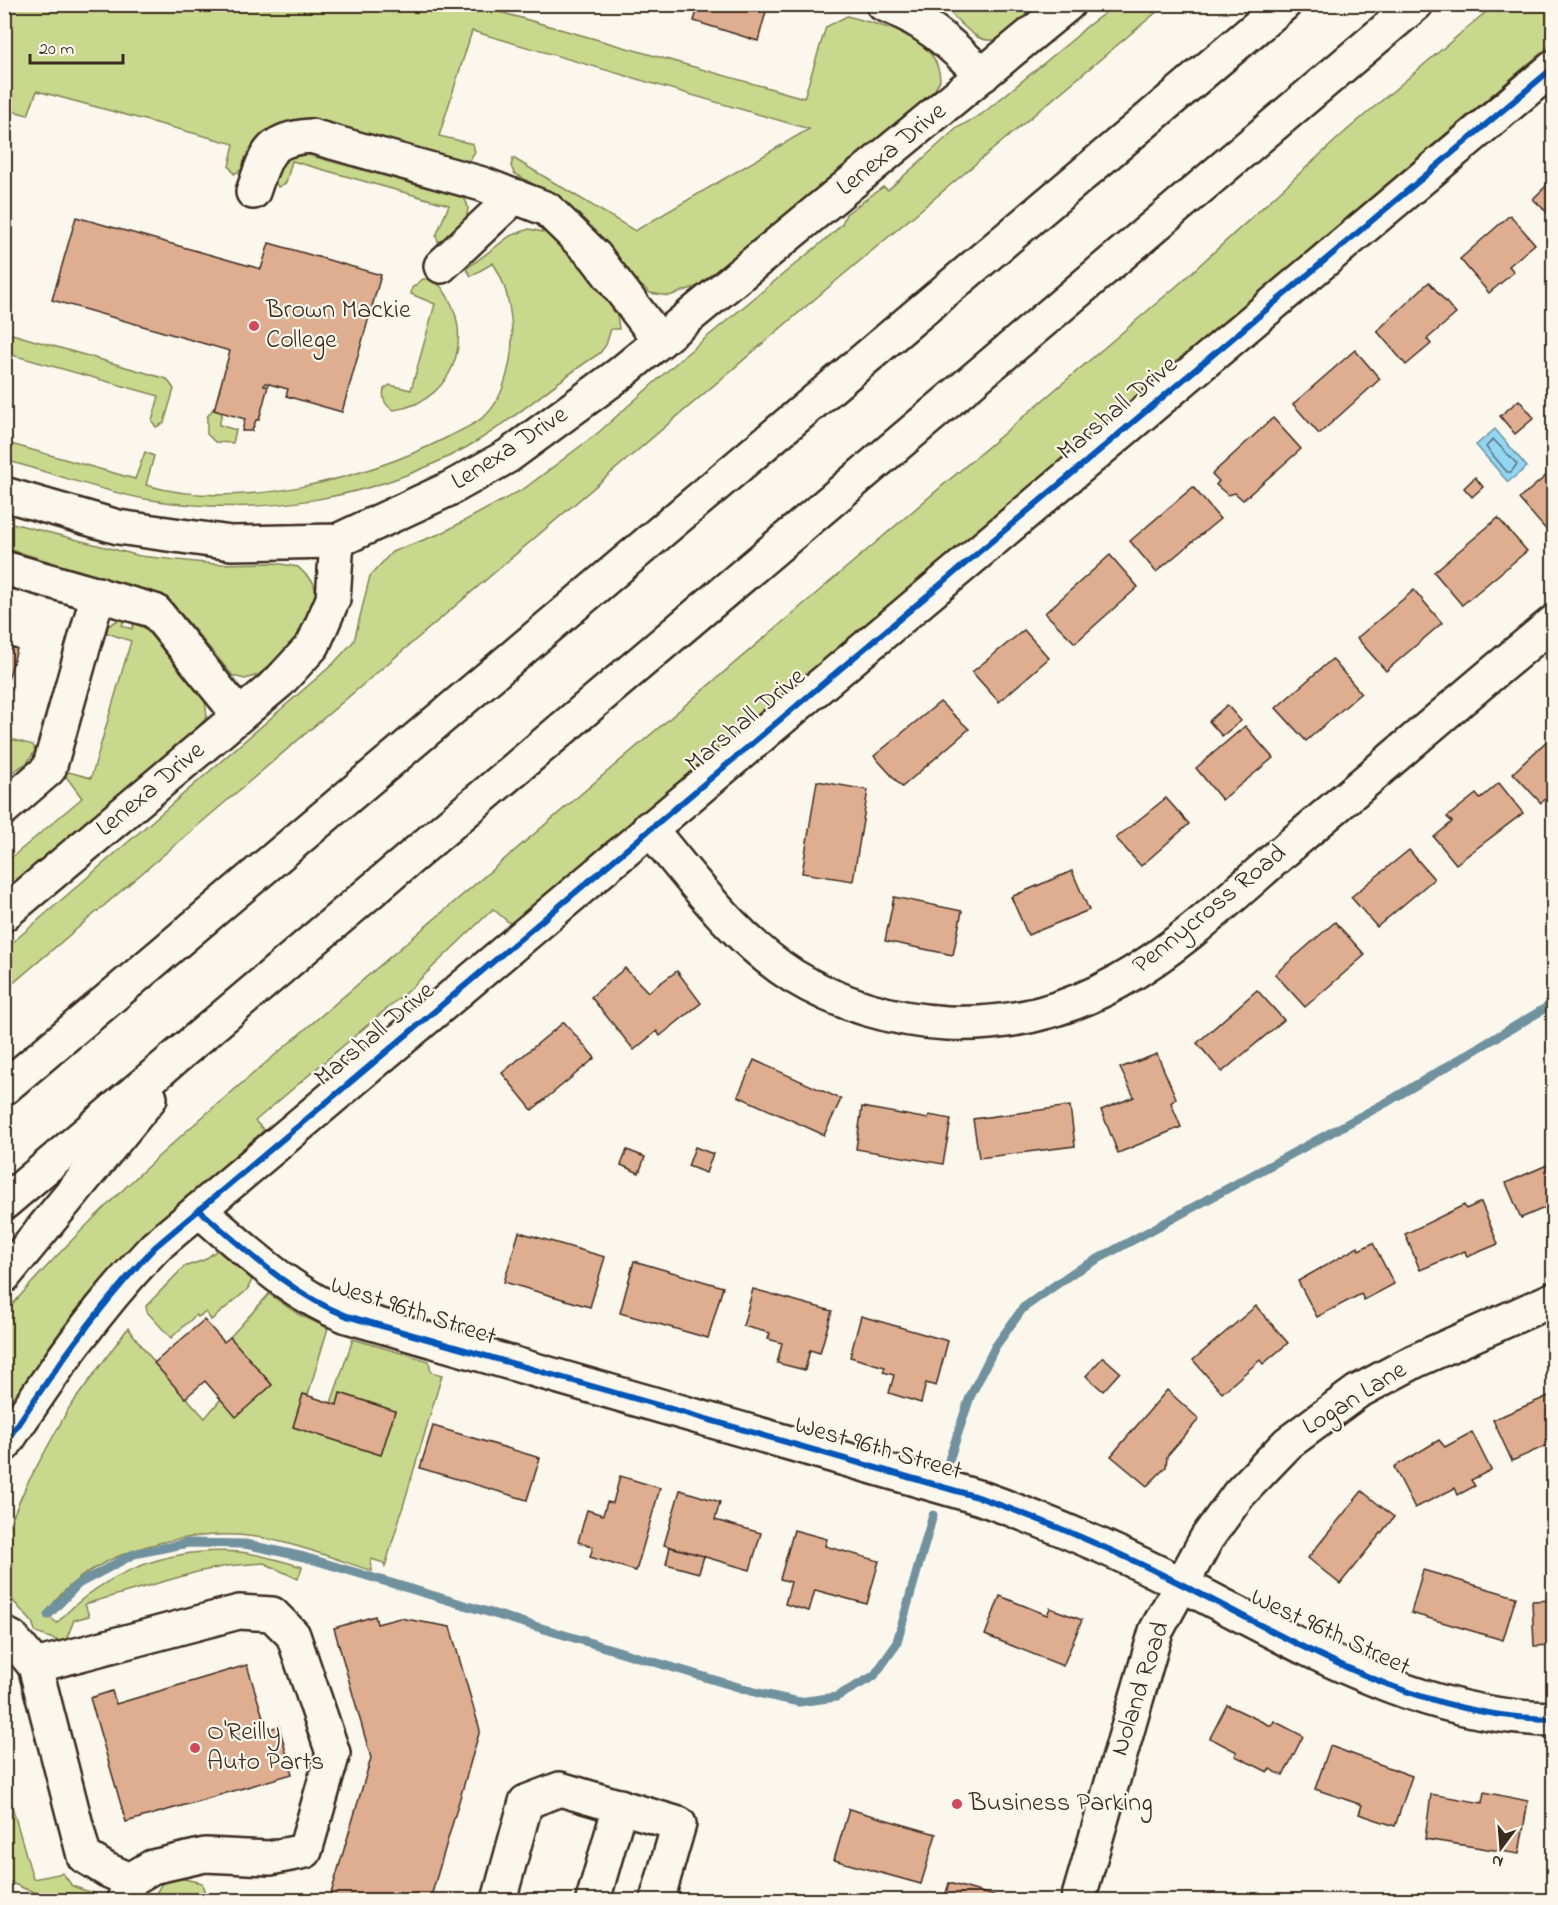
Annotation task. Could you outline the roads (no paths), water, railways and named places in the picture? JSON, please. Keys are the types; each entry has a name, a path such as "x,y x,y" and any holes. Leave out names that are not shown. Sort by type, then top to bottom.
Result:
{"main road":[{"path":"883,4 910,14 948,42 983,75"},
{"name":"Lenexa Drive","path":"4,914 279,682 313,645 333,599 337,541 449,489 508,456 660,341 1068,4"},
{"path":"4,1088 1284,4"},
{"path":"4,1203 1416,4"},
{"name":"Marshall Drive","path":"4,1445 67,1350 127,1277 155,1247 1554,67"},
{"path":"253,192 267,153 276,144 290,138 310,136 482,184 515,196 547,209 595,256 660,341"},
{"path":"441,266 515,196"},
{"path":"4,494 118,527 231,543 337,541"},
{"path":"4,568 155,610 239,715"},
{"path":"9,799 49,769 98,594"},
{"name":"Pennycross Road","path":"649,828 726,920 771,960 820,991 862,1008 919,1021 962,1023 1030,1017 1078,1003 1104,991 1180,940 1554,622"},
{"path":"4,1276 205,1031"},
{"name":"West 96th Street","path":"200,1210 278,1279 332,1310 360,1320 981,1498 1083,1536 1333,1661 1382,1683 1461,1707 1554,1719"},
{"name":"Logan Lane","path":"1182,1584 1207,1538 1239,1494 1288,1443 1326,1412 1357,1392 1415,1361 1554,1299"},
{"name":"Noland Road","path":"1078,1900 1156,1631 1182,1584"},
{"path":"4,1634 12,1638 35,1666 84,1856 107,1870 127,1890 152,1867 205,1855 270,1858 305,1851 333,1753 293,1635 272,1614 239,1612 35,1666"},
{"path":"499,1900 526,1802 560,1789 679,1824 657,1900"},
{"path":"593,1900 620,1806"}],"water":[{"path":"1495,429 1527,467 1508,482 1476,445"}],"waterway":[{"path":"949,1460 970,1397 995,1347 1023,1308 1074,1272 1389,1101 1554,1003"},
{"path":"48,1615 78,1584 134,1554 188,1543 245,1544 304,1557 758,1693 799,1702 836,1697 874,1676 896,1645 933,1515"}],"place":[{"name":"Brown Mackie College","path":"254,326"},
{"name":"O'Reilly Auto Parts","path":"195,1748"},
{"name":"Business Parking","path":"957,1804"}]}
